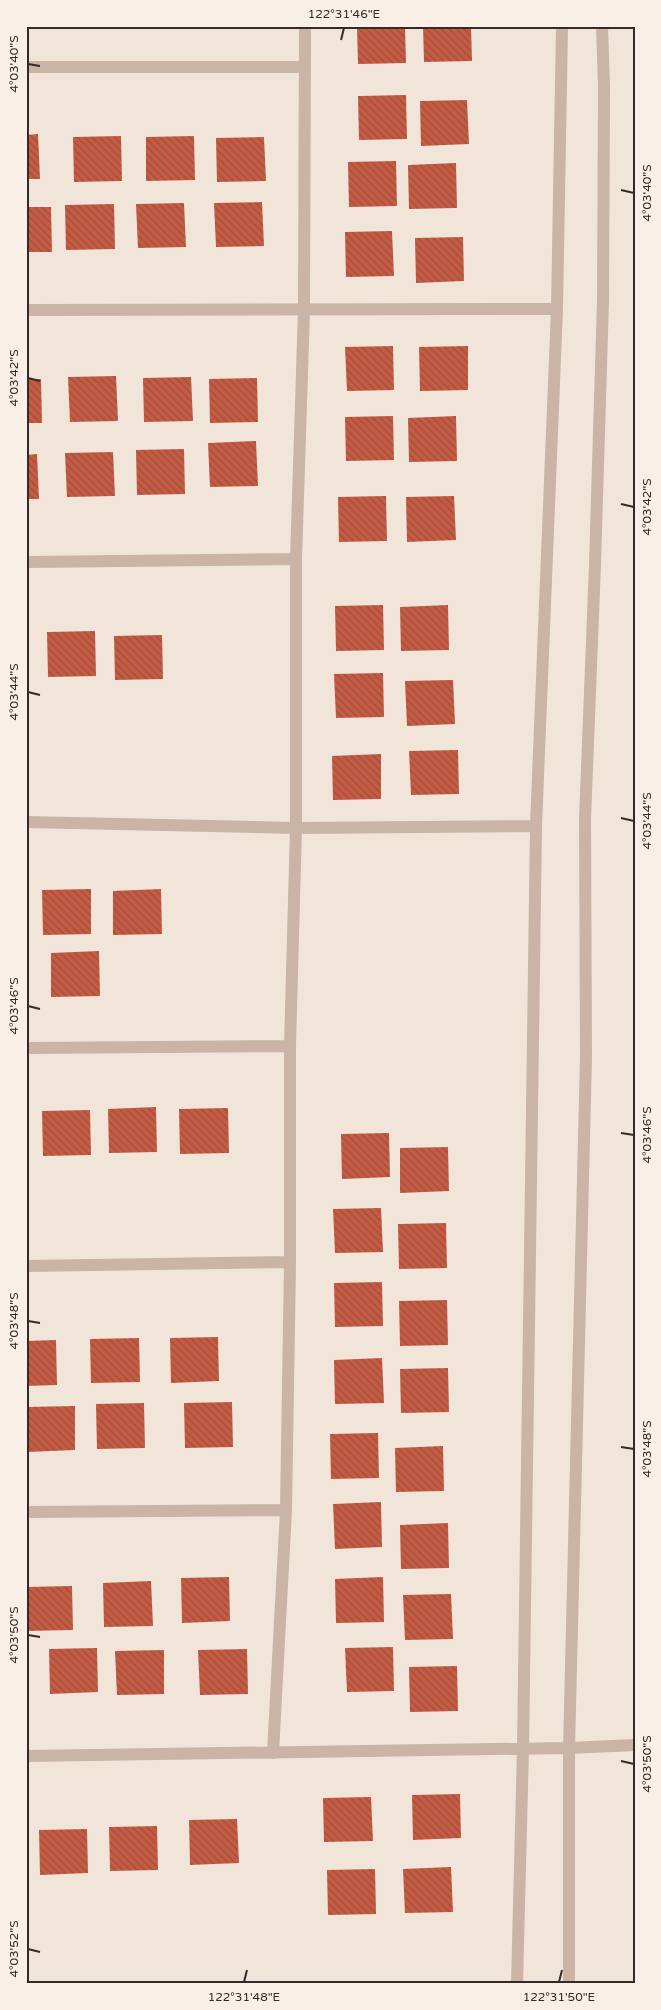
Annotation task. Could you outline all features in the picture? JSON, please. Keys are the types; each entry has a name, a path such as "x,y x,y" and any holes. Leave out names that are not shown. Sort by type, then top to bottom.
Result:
{"street":[{"path":"273,1753 286,1510 290,1262 290,1046 296,828 296,559 304,310 305,26"},
{"path":"517,1984 523,1749 536,826 556,309 562,26"},
{"path":"569,1984 569,1748 586,1057 585,820 603,301 604,87 602,26"},
{"path":"26,67 305,67"},
{"path":"26,310 556,309"},
{"path":"26,562 296,559"},
{"path":"26,822 296,828 536,826"},
{"path":"26,1048 290,1046"},
{"path":"26,1266 290,1262"},
{"path":"26,1512 286,1510"},
{"path":"26,1756 523,1749 635,1745"}],"building":[{"path":"357,26 405,26 406,63 358,64"},
{"path":"423,26 471,26 472,61 424,62"},
{"path":"406,95 407,139 359,140 358,96"},
{"path":"467,100 469,144 421,146 420,101"},
{"path":"38,134 40,179 26,179 26,135"},
{"path":"121,136 122,181 74,182 73,137"},
{"path":"194,136 195,180 146,181 146,137"},
{"path":"264,137 266,181 217,182 216,138"},
{"path":"396,161 397,206 349,207 348,162"},
{"path":"456,163 457,208 409,209 408,165"},
{"path":"262,202 264,246 216,247 214,203"},
{"path":"184,203 186,247 138,248 136,204"},
{"path":"114,204 115,249 66,250 65,205"},
{"path":"26,207 51,207 52,252 26,252"},
{"path":"392,231 394,276 346,277 345,232"},
{"path":"463,237 464,281 416,283 415,238"},
{"path":"393,346 394,390 347,391 345,347"},
{"path":"468,346 468,390 420,391 419,347"},
{"path":"116,376 118,421 70,422 68,377"},
{"path":"191,377 193,421 144,422 143,378"},
{"path":"257,378 258,422 210,423 209,379"},
{"path":"26,379 41,379 42,423 26,423"},
{"path":"393,416 394,460 346,461 345,417"},
{"path":"456,416 457,461 409,462 408,418"},
{"path":"256,441 258,486 210,487 208,443"},
{"path":"184,449 185,494 137,495 136,450"},
{"path":"113,452 115,496 67,497 65,453"},
{"path":"37,454 39,499 26,499 26,455"},
{"path":"386,496 387,541 339,542 338,497"},
{"path":"454,496 456,540 407,542 406,497"},
{"path":"383,605 384,650 336,651 335,606"},
{"path":"448,605 449,650 401,651 400,607"},
{"path":"95,631 96,676 48,677 47,632"},
{"path":"162,635 163,679 115,680 114,636"},
{"path":"383,673 384,717 336,718 334,674"},
{"path":"453,680 455,724 407,726 405,681"},
{"path":"458,750 459,794 411,795 409,751"},
{"path":"381,754 381,799 333,800 332,756"},
{"path":"91,889 91,934 43,935 42,890"},
{"path":"161,889 162,934 113,935 113,891"},
{"path":"99,951 100,996 51,997 51,953"},
{"path":"156,1107 157,1152 109,1153 108,1109"},
{"path":"228,1108 229,1153 180,1154 179,1109"},
{"path":"90,1110 91,1155 43,1156 42,1111"},
{"path":"389,1133 390,1177 342,1179 341,1134"},
{"path":"448,1147 449,1191 400,1193 400,1148"},
{"path":"381,1208 383,1252 335,1253 333,1209"},
{"path":"446,1223 447,1268 399,1269 398,1224"},
{"path":"382,1282 383,1326 335,1327 334,1283"},
{"path":"447,1300 448,1345 400,1346 399,1301"},
{"path":"218,1337 219,1381 171,1383 170,1338"},
{"path":"139,1338 140,1382 91,1383 90,1339"},
{"path":"56,1340 57,1385 26,1386 26,1341"},
{"path":"382,1358 384,1403 335,1404 334,1360"},
{"path":"448,1368 449,1412 401,1413 400,1369"},
{"path":"232,1402 233,1447 185,1448 184,1403"},
{"path":"144,1403 145,1448 97,1449 96,1404"},
{"path":"75,1406 75,1450 27,1452 26,1407"},
{"path":"378,1433 379,1478 331,1479 330,1434"},
{"path":"443,1446 444,1491 396,1492 395,1448"},
{"path":"381,1502 382,1547 335,1549 333,1504"},
{"path":"448,1523 449,1568 401,1569 400,1525"},
{"path":"229,1577 230,1621 182,1623 181,1578"},
{"path":"383,1577 384,1622 336,1623 335,1579"},
{"path":"151,1581 153,1626 104,1627 103,1583"},
{"path":"72,1586 73,1630 26,1631 26,1587"},
{"path":"451,1594 453,1639 405,1640 403,1595"},
{"path":"393,1647 394,1691 347,1692 345,1648"},
{"path":"97,1648 98,1692 50,1694 49,1649"},
{"path":"247,1649 248,1694 200,1695 198,1650"},
{"path":"164,1650 164,1694 117,1695 115,1651"},
{"path":"457,1666 458,1711 410,1712 409,1667"},
{"path":"460,1794 461,1838 413,1840 412,1795"},
{"path":"371,1797 373,1841 324,1842 323,1798"},
{"path":"237,1819 239,1863 190,1865 189,1820"},
{"path":"157,1826 158,1870 110,1871 109,1827"},
{"path":"87,1829 88,1873 40,1875 39,1830"},
{"path":"451,1867 453,1912 405,1913 403,1869"},
{"path":"375,1869 376,1914 328,1915 327,1870"}]}
